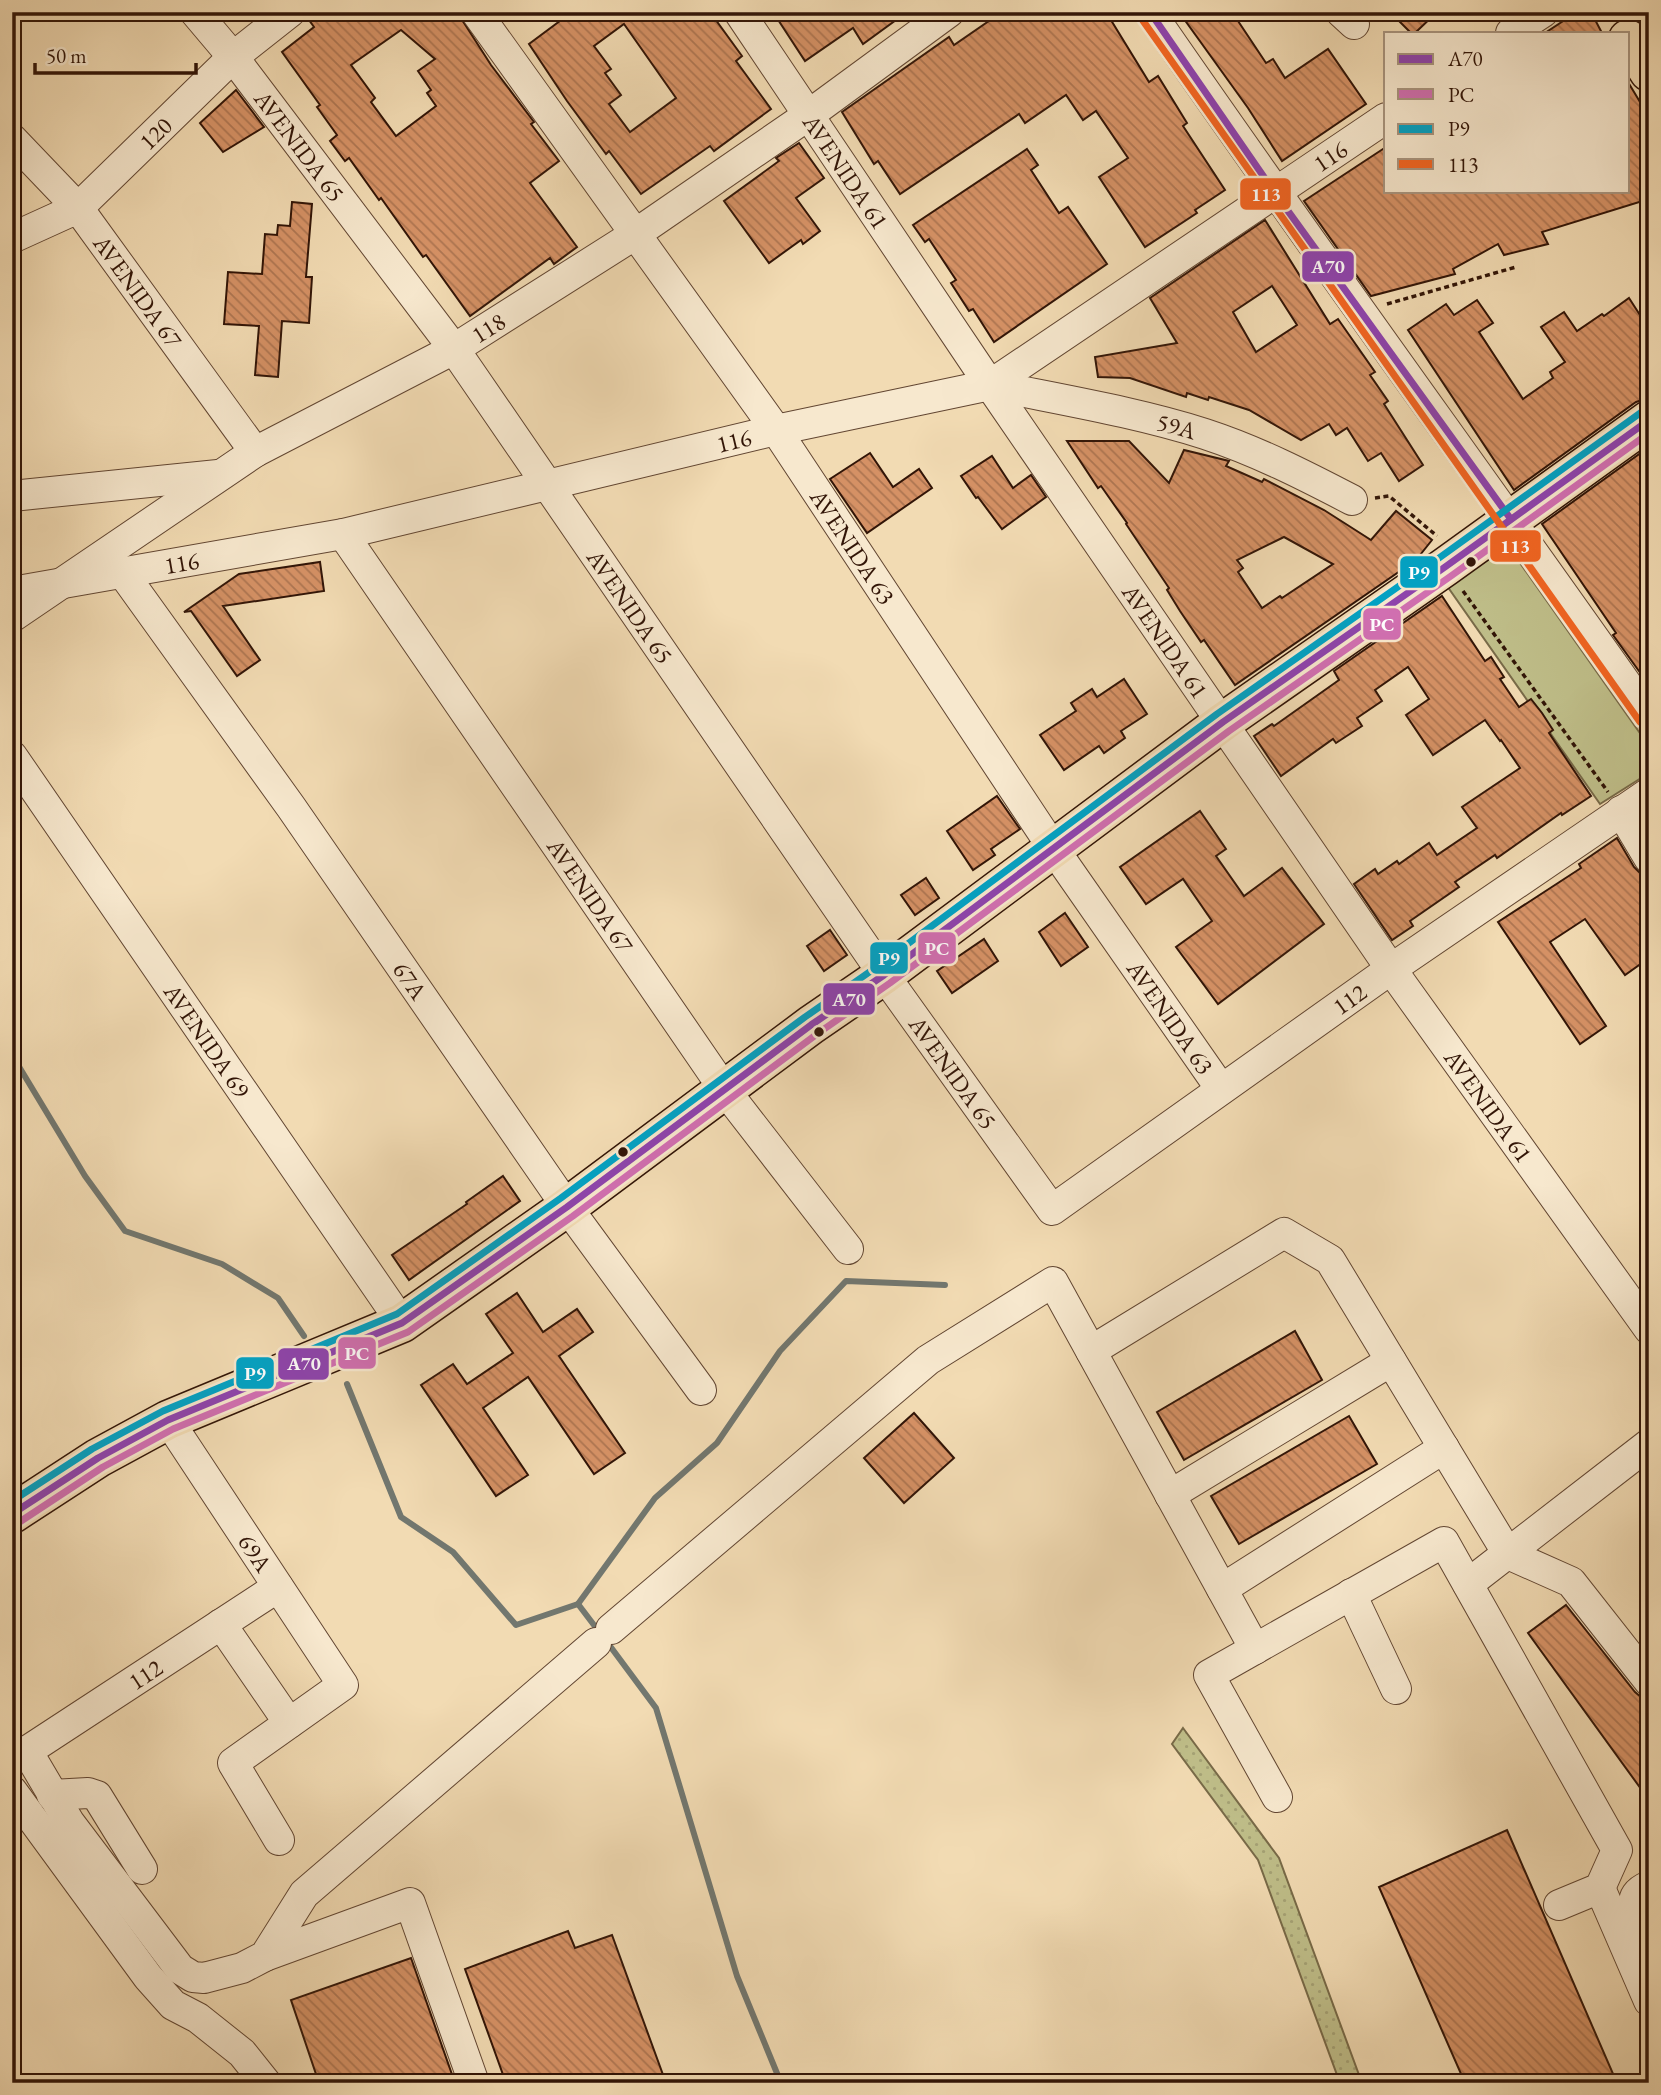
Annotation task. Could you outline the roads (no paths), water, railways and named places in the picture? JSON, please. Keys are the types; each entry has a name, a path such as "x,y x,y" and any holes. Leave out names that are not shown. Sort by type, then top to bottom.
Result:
{"main road":[{"path":"1611,12 1623,32"},
{"path":"1630,42 1649,72"},
{"path":"16,1504 168,1420 402,1323 567,1208 810,1024 884,975 1223,722 1453,561 1649,419"}],"street":[{"name":"AVENIDA 65","path":"195,12 233,57 454,349 884,975 1052,1210"},
{"name":"120","path":"12,238 78,208 233,57 290,12"},
{"name":"AVENIDA 63","path":"476,12 776,430 1053,848 1221,1089"},
{"name":"AVENIDA 61","path":"739,12 990,385 1391,969 1649,1329"},
{"name":"118","path":"12,617 255,452 454,349 634,235 810,114 949,12"},
{"path":"1151,12 1275,193 1649,716"},
{"path":"1512,32 1542,12"},
{"name":"116","path":"12,592 343,534 776,430 990,385 1384,119"},
{"name":"AVENIDA 67","path":"12,139 78,208 255,452"},
{"name":"59A","path":"990,385 1203,433 1275,461 1352,500"},
{"path":"12,496 222,474"},
{"name":"AVENIDA 67","path":"343,534 724,1089 848,1249"},
{"name":"67A","path":"121,572 290,807 567,1208 701,1390"},
{"name":"AVENIDA 69","path":"12,756 402,1323"},
{"name":"112","path":"1052,1210 1391,969 1649,793"},
{"path":"1621,811 1649,858"},
{"path":"1091,1351 1284,1233 1330,1260 1508,1553 1572,1581 1649,1681"},
{"path":"265,1956 304,1894 604,1636 928,1360 1053,1282 1255,1649"},
{"path":"1170,1494 1391,1361"},
{"name":"69A","path":"168,1420 343,1685 289,1723"},
{"path":"1468,1584 1649,1444"},
{"path":"1222,1589 1444,1448"},
{"path":"1276,1797 1209,1675 1444,1542 1617,1850 1600,1888 1559,1905"},
{"name":"112","path":"20,1756 278,1587"},
{"path":"1351,1594 1396,1689"},
{"path":"221,1624 289,1723 233,1763 279,1840"},
{"path":"20,1756 52,1795 69,1822 180,1969 192,1977 204,1978 242,1968 265,1956 410,1903 474,2083"},
{"path":"12,1791 148,1977 173,2006 198,2018 242,2053 266,2083"},
{"path":"52,1795 88,1793 97,1796 142,1869"},
{"path":"1649,1886 1638,1893 1634,1905 1635,1911 1649,1931"},
{"path":"1600,1888 1649,2001"}],"waterway":[{"path":"12,1055 85,1176 125,1231 222,1264 278,1298 304,1336"},
{"path":"347,1384 401,1517 453,1552 516,1625 578,1604 655,1498 717,1443 780,1351 846,1281 945,1285"},
{"path":"578,1604 600,1633"},
{"path":"607,1642 656,1708 737,1976 781,2083"}]}
